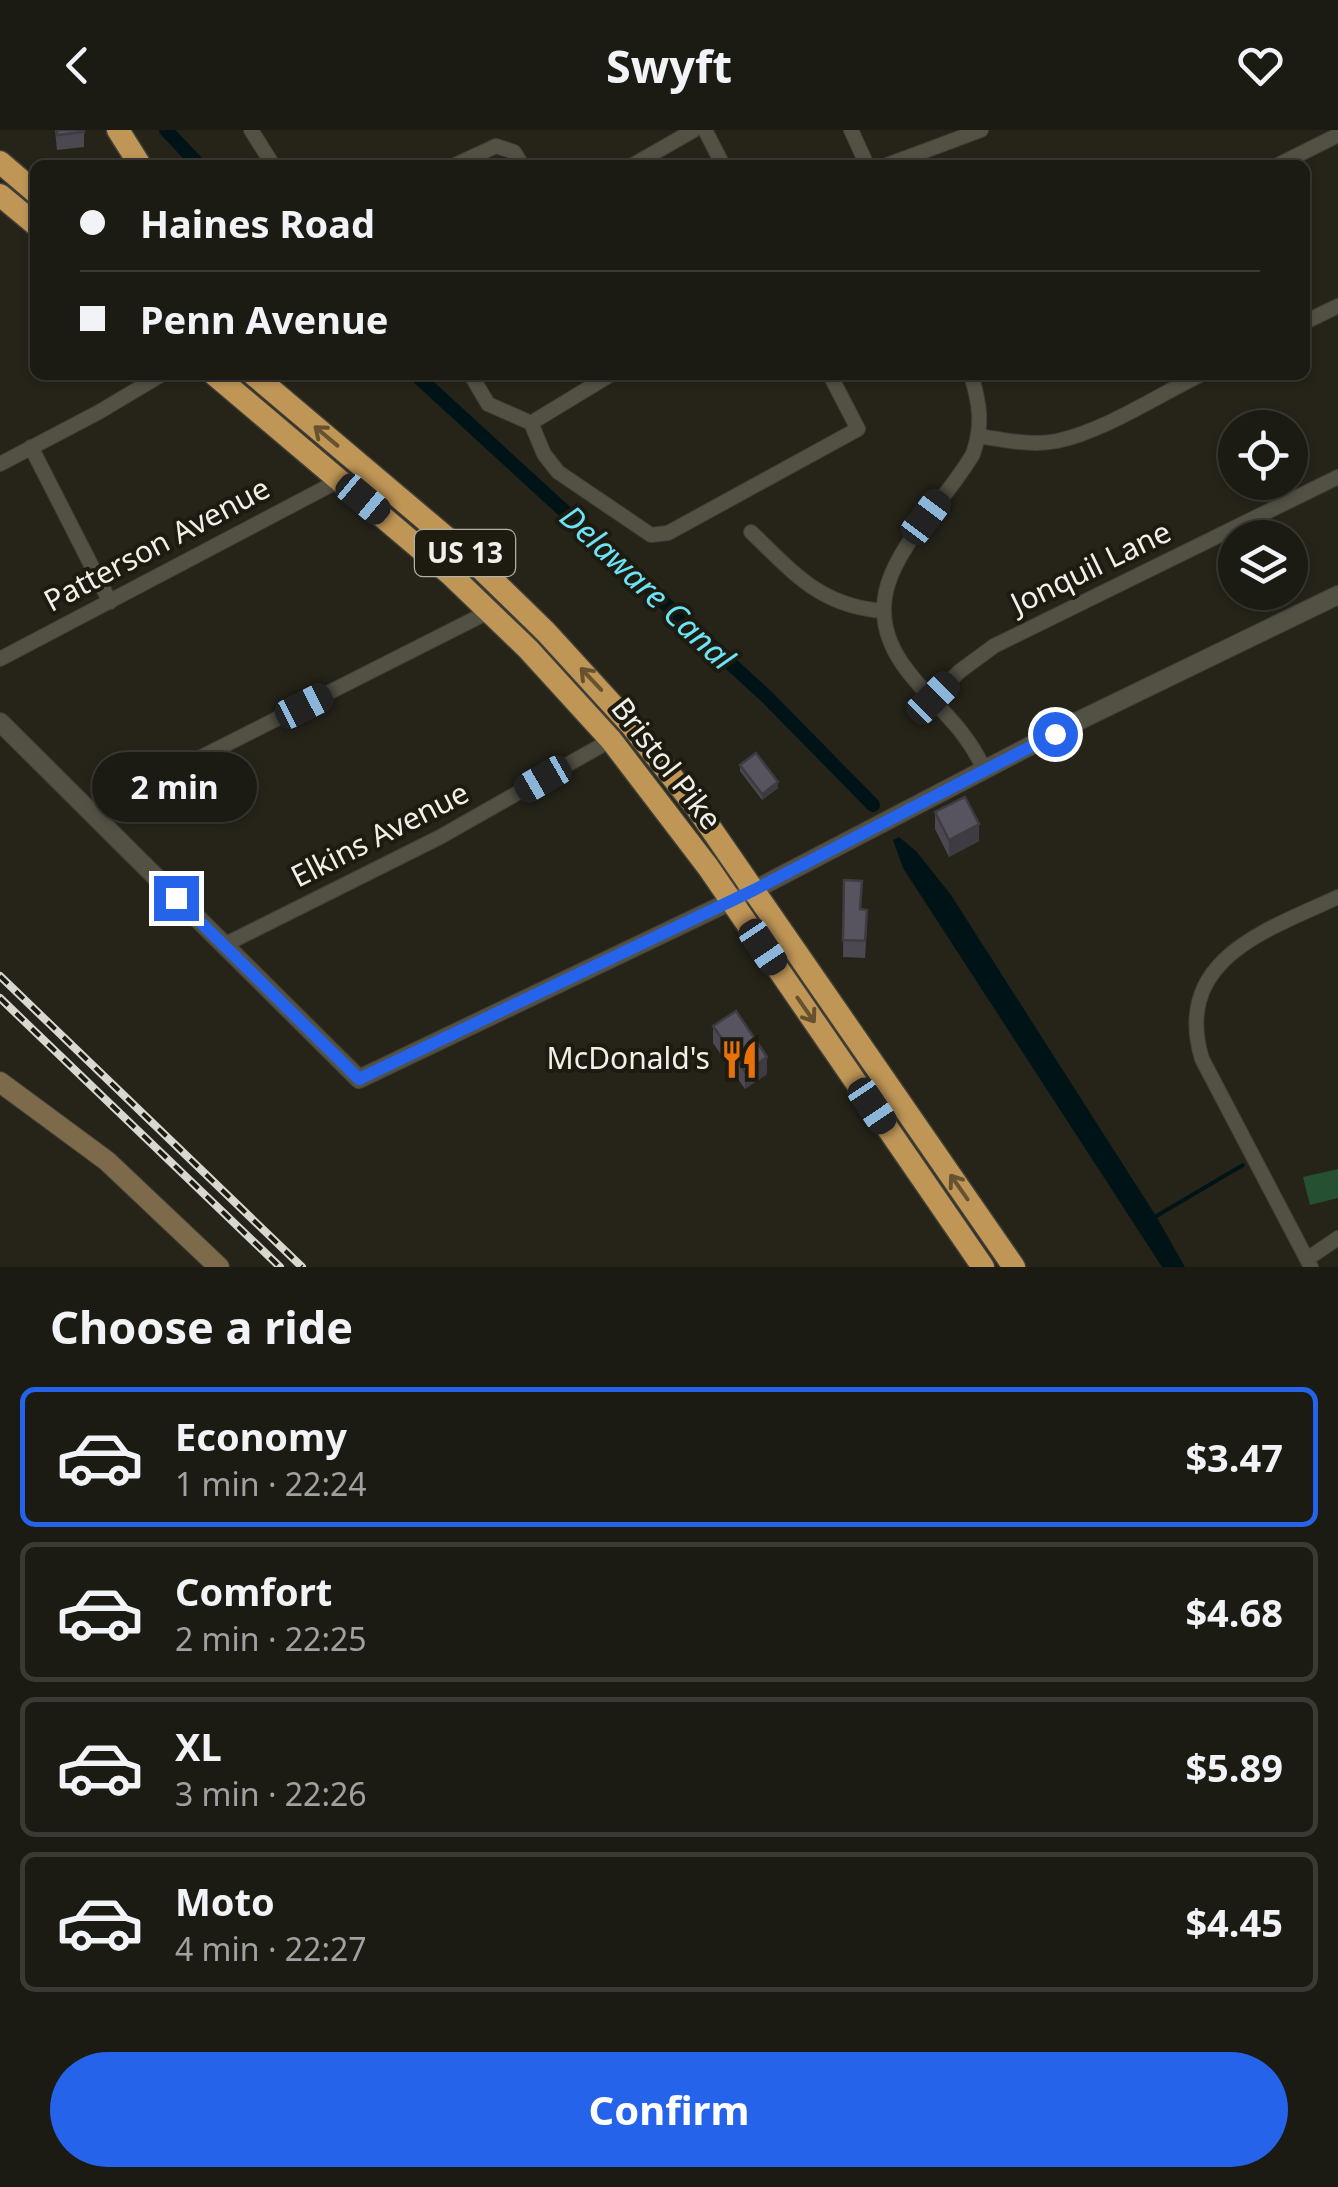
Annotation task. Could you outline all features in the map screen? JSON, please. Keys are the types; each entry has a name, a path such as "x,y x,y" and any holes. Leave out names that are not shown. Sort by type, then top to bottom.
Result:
{"highway":[{"path":"118,130 137,160"},
{"path":"0,162 30,188"},
{"path":"0,195 30,220"},
{"name":"Bristol Pike","path":"221,380 490,611 611,740 676,822 983,1267"},
{"name":"Bristol Pike","path":"260,380 440,531 546,632 654,753 754,890 1014,1267"}],"main road":[{"path":"0,1082 106,1161 220,1267"}],"street":[{"path":"251,130 270,160"},
{"path":"642,160 694,130"},
{"path":"705,130 720,160"},
{"path":"851,130 865,160"},
{"path":"900,160 981,130"},
{"path":"1288,160 1338,134"},
{"path":"466,160 496,146 514,152 519,160"},
{"path":"1310,320 1338,306"},
{"path":"0,464 151,380"},
{"path":"475,380 488,404 531,423 544,454 558,472 643,532 668,534 858,429 833,380"},
{"path":"531,423 602,380"},
{"path":"974,380 979,398 979,436 966,466 900,556 884,591 883,611 885,628 897,656 966,735 985,770"},
{"path":"979,436 1011,441 1060,440 1190,380"},
{"path":"31,447 110,602"},
{"name":"Jonquil Lane","path":"933,698 960,671 994,646 1338,477"},
{"name":"Patterson Avenue","path":"0,659 340,480"},
{"path":"752,532 820,594 863,609 883,611"},
{"path":"0,722 359,1079 754,890 1338,594"},
{"path":"95,817 142,788 490,611"},
{"name":"Elkins Avenue","path":"224,946 440,836 611,740"},
{"path":"1337,899 1233,950 1212,970 1202,990 1196,1030 1202,1059 1309,1263 1338,1238"}],"green space":[{"path":"1338,1169 1338,1198 1310,1205 1303,1177"}],"shaded area":[{"path":"899,837 916,851 951,895 1185,1267 1162,1267 903,868 893,840"}],"building":[{"path":"57,130 84,130 84,132 57,135"},
{"path":"756,753 778,782 762,794 740,765"},
{"path":"965,797 979,824 949,840 935,812"},
{"path":"844,880 862,881 860,909 867,910 865,941 843,940"},
{"path":"736,1011 767,1057 745,1072 713,1026"}],"waterway":[{"name":"Delaware Canal","path":"166,130 194,160"},
{"name":"Delaware Canal","path":"421,380 767,697 873,805"},
{"path":"1153,1218 1243,1165"}],"railway":[{"path":"0,976 302,1267"},
{"path":"0,998 280,1267"}],"place":[{"name":"McDonald's","path":"740,1059"}],"route":[{"path":"176,898 359,1079 754,890 1055,734"}]}
